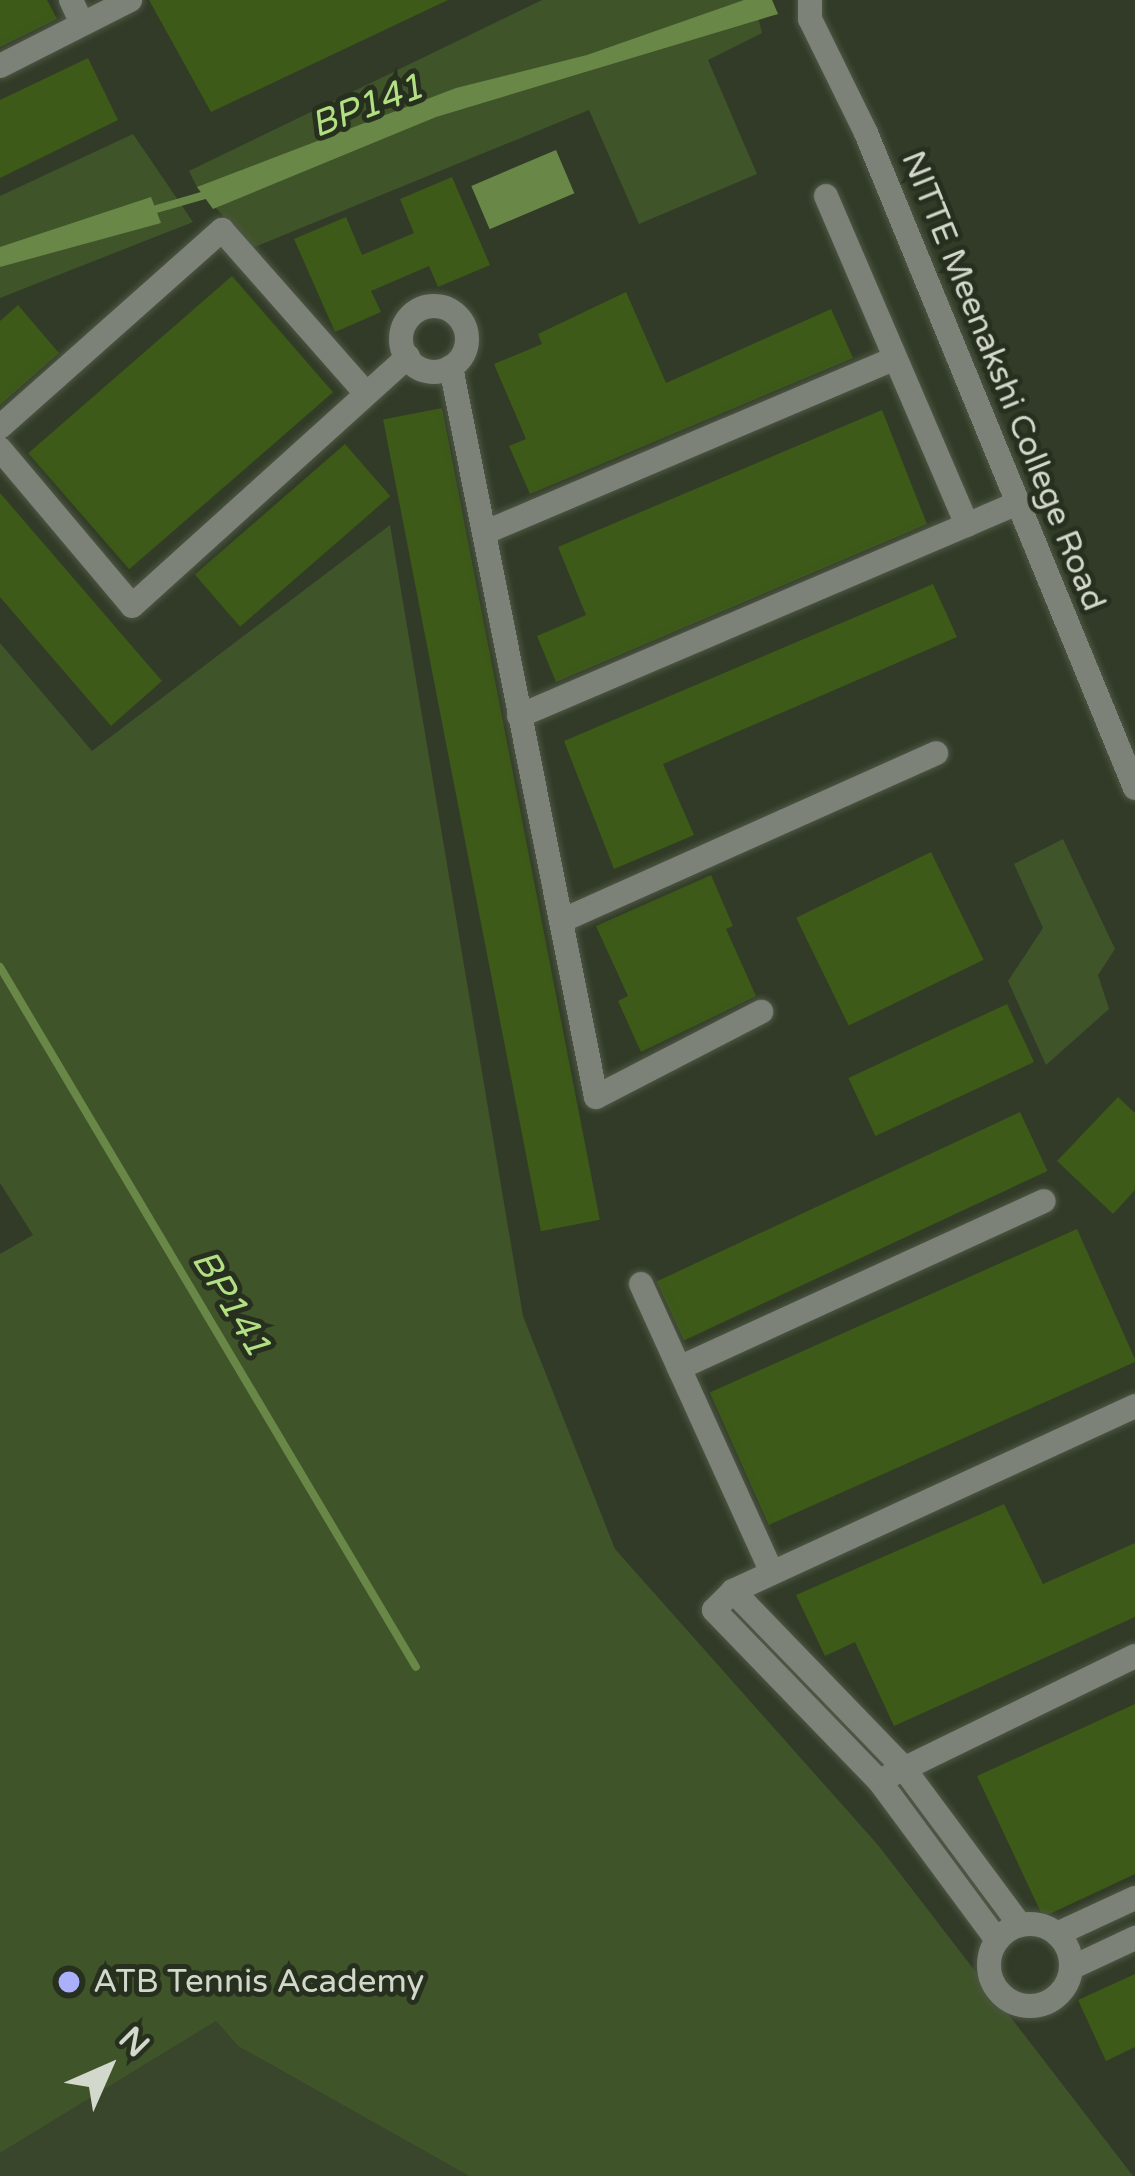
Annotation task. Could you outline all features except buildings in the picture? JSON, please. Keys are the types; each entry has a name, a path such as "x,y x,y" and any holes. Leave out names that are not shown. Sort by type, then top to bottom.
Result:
{"street":[{"path":"71,0 82,24"},
{"path":"0,67 130,0"},
{"name":"NITTE Meenakshi College Road","path":"810,0 810,19 866,133 1135,788"},
{"path":"826,196 967,525"},
{"path":"0,427 222,230 365,392"},
{"path":"442,307 460,318 467,338 462,357 451,367 426,371 407,358 401,344 405,323 421,308 442,307"},
{"path":"0,449 132,606 407,358"},
{"path":"486,532 895,358"},
{"path":"451,367 596,1097 761,1012"},
{"path":"519,716 1018,503"},
{"path":"561,921 936,753"},
{"path":"679,1368 1044,1201"},
{"path":"641,1284 772,1573"},
{"path":"997,1940 880,1782 714,1610 734,1591 1135,1406"},
{"path":"734,1591 902,1766 1020,1925"},
{"path":"880,1782 902,1766 1135,1656"},
{"path":"1057,1934 1135,1898"},
{"path":"1071,1968 1066,1945 1041,1925 1020,1925 997,1940 990,1955 992,1980 1019,2004 1054,1999 1071,1968 1135,1938"}],"shaded area":[{"path":"542,0 772,0 778,14 758,17 762,33 708,60 757,174 639,224 589,110 252,248 197,187 189,171"},
{"path":"744,0 772,0 778,14 436,117 213,209 197,187 456,88 587,55"},
{"path":"133,134 193,222 0,298 0,196"},
{"path":"556,150 574,193 490,229 471,186"},
{"path":"151,197 161,223 0,267 0,247"},
{"path":"390,525 523,1316 615,1549 878,1845 1133,2176 469,2176 238,2046 216,2021 0,2153 0,1254 33,1235 0,1183 0,643 92,751"},
{"path":"1063,839 1115,949 1098,975 1109,1009 1046,1065 1008,981 1043,928 1014,864"},
{"path":"216,2021 238,2046 469,2176 0,2176 0,2153"}],"waterway":[{"name":"BP141","path":"146,212 212,193"},
{"name":"BP141","path":"0,967 416,1667"}],"place":[{"name":"ATB Tennis Academy","path":"69,1982"}]}
